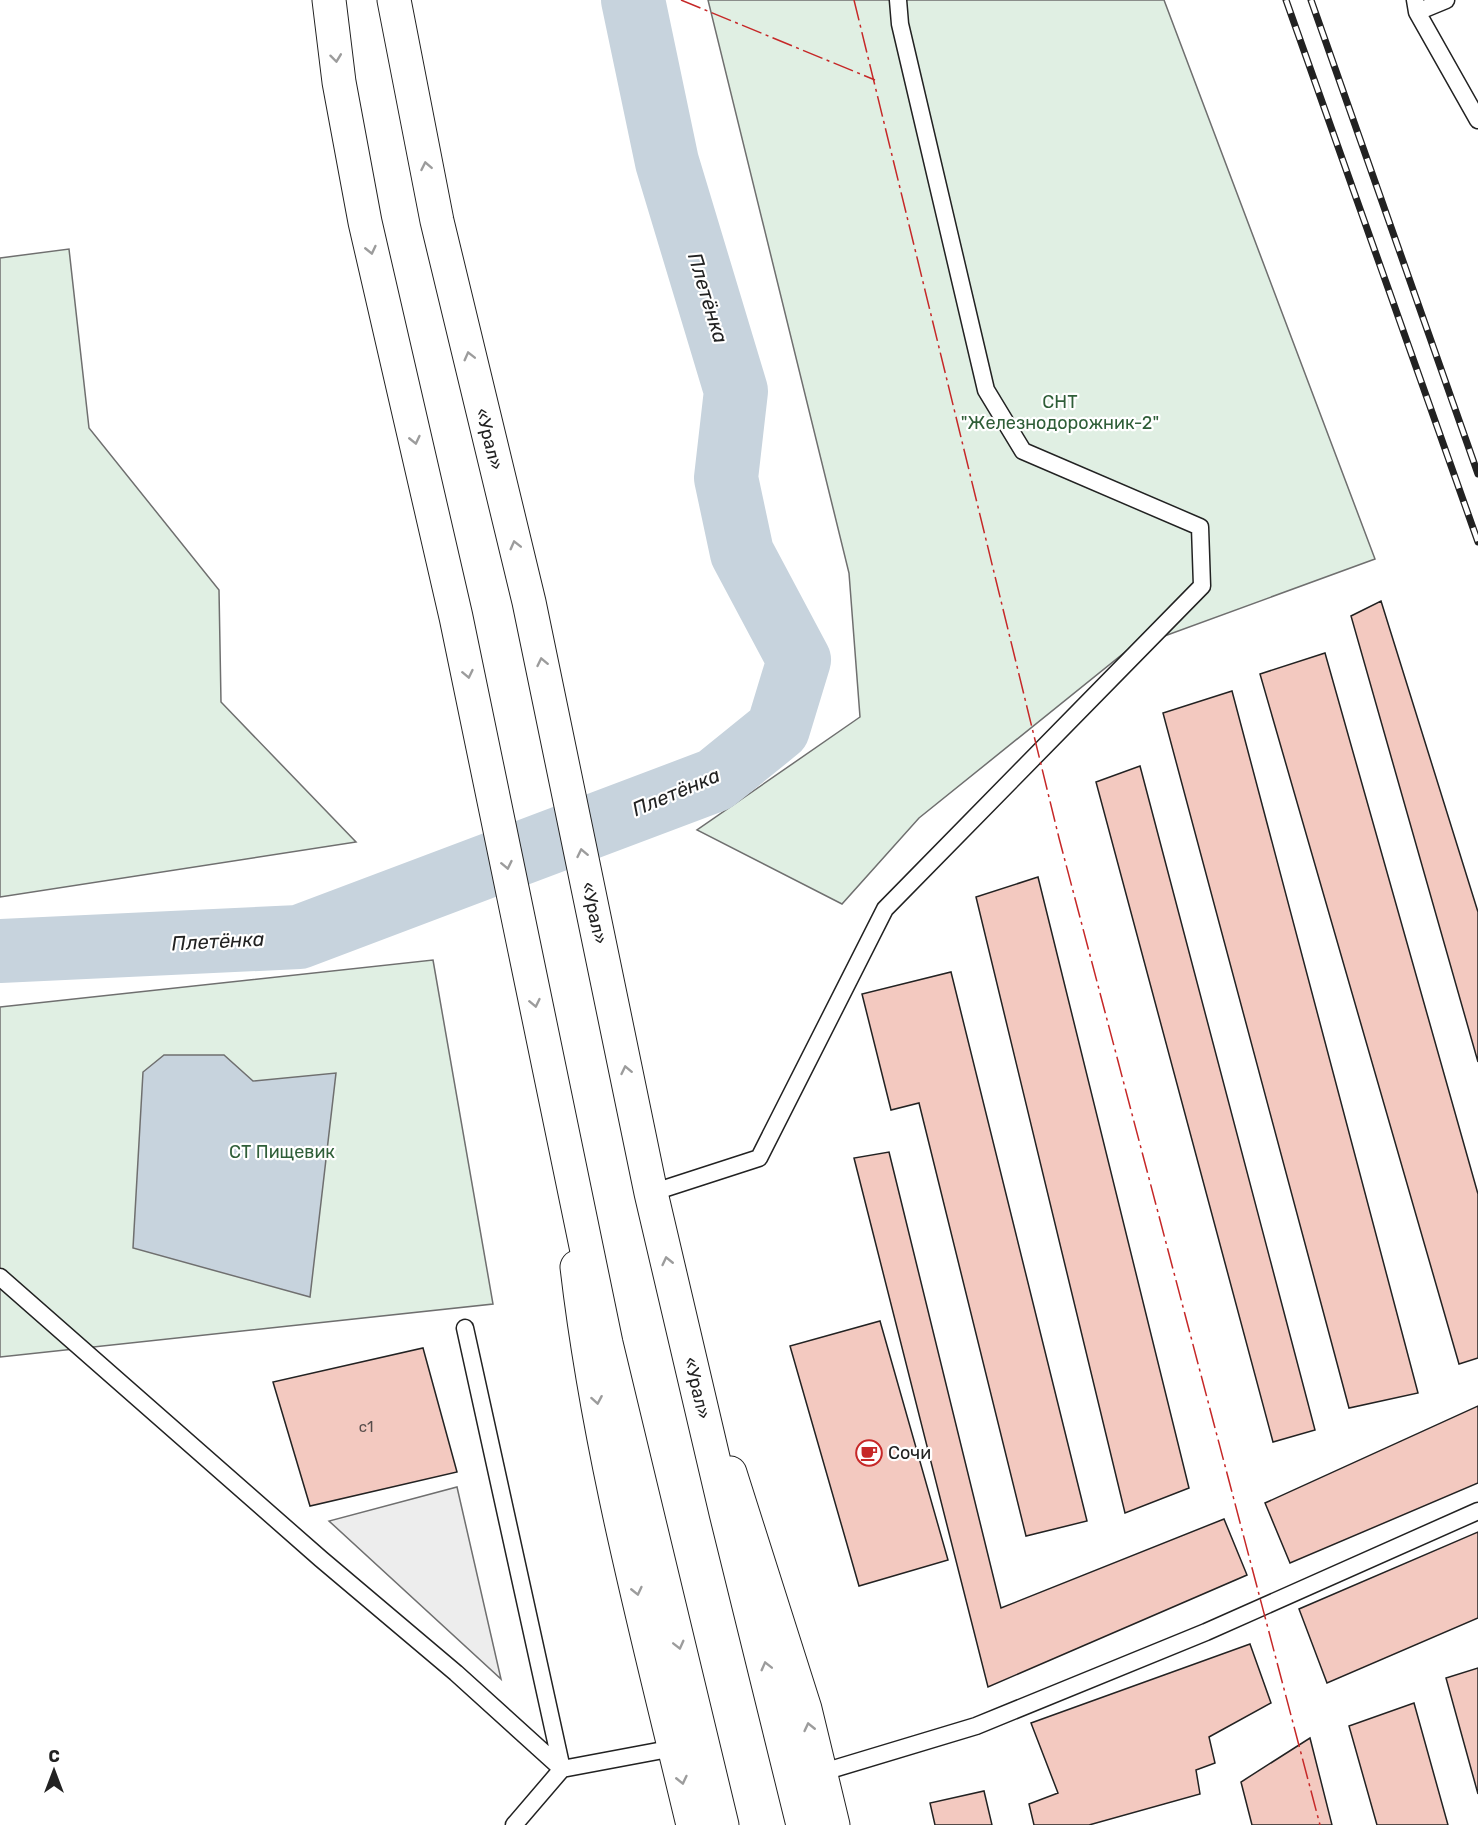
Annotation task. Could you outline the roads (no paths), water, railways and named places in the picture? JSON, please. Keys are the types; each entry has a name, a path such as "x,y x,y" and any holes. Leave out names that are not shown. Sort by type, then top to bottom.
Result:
{"main road":[{"path":"329,0 339,82 365,222 456,617 562,1134 637,1475 722,1825"},
{"name":"«Урал»","path":"394,0 436,221 529,602 651,1193 803,1825"},
{"path":"562,1134 590,1366 614,1494 693,1825"},
{"path":"681,1317 805,1709 833,1825"}],"lane":[{"path":"651,1193 759,1158 885,909 1202,586 1200,526 1023,451 986,390 900,24 898,0"},
{"path":"1446,0 1416,6 1478,120"},
{"path":"0,1277 321,1559 456,1674 561,1769"},
{"path":"465,1328 561,1769"},
{"path":"820,1773 976,1726 1206,1632 1478,1510"},
{"path":"514,1825 561,1769 674,1748"}],"waterway":[{"name":"Плетёнка","path":"0,951 299,937 715,780 778,729 799,660 742,553 726,478 736,391 667,162 633,0"}],"railway":[{"path":"1286,0 1478,542"},
{"path":"1311,0 1478,474"}],"place":[{"name":"Сочи","path":"869,1453"}],"park label":[{"name":"СНТ \"Железнодорожник-2\"","path":"1060,412"},
{"name":"СТ Пищевик","path":"282,1152"}]}
